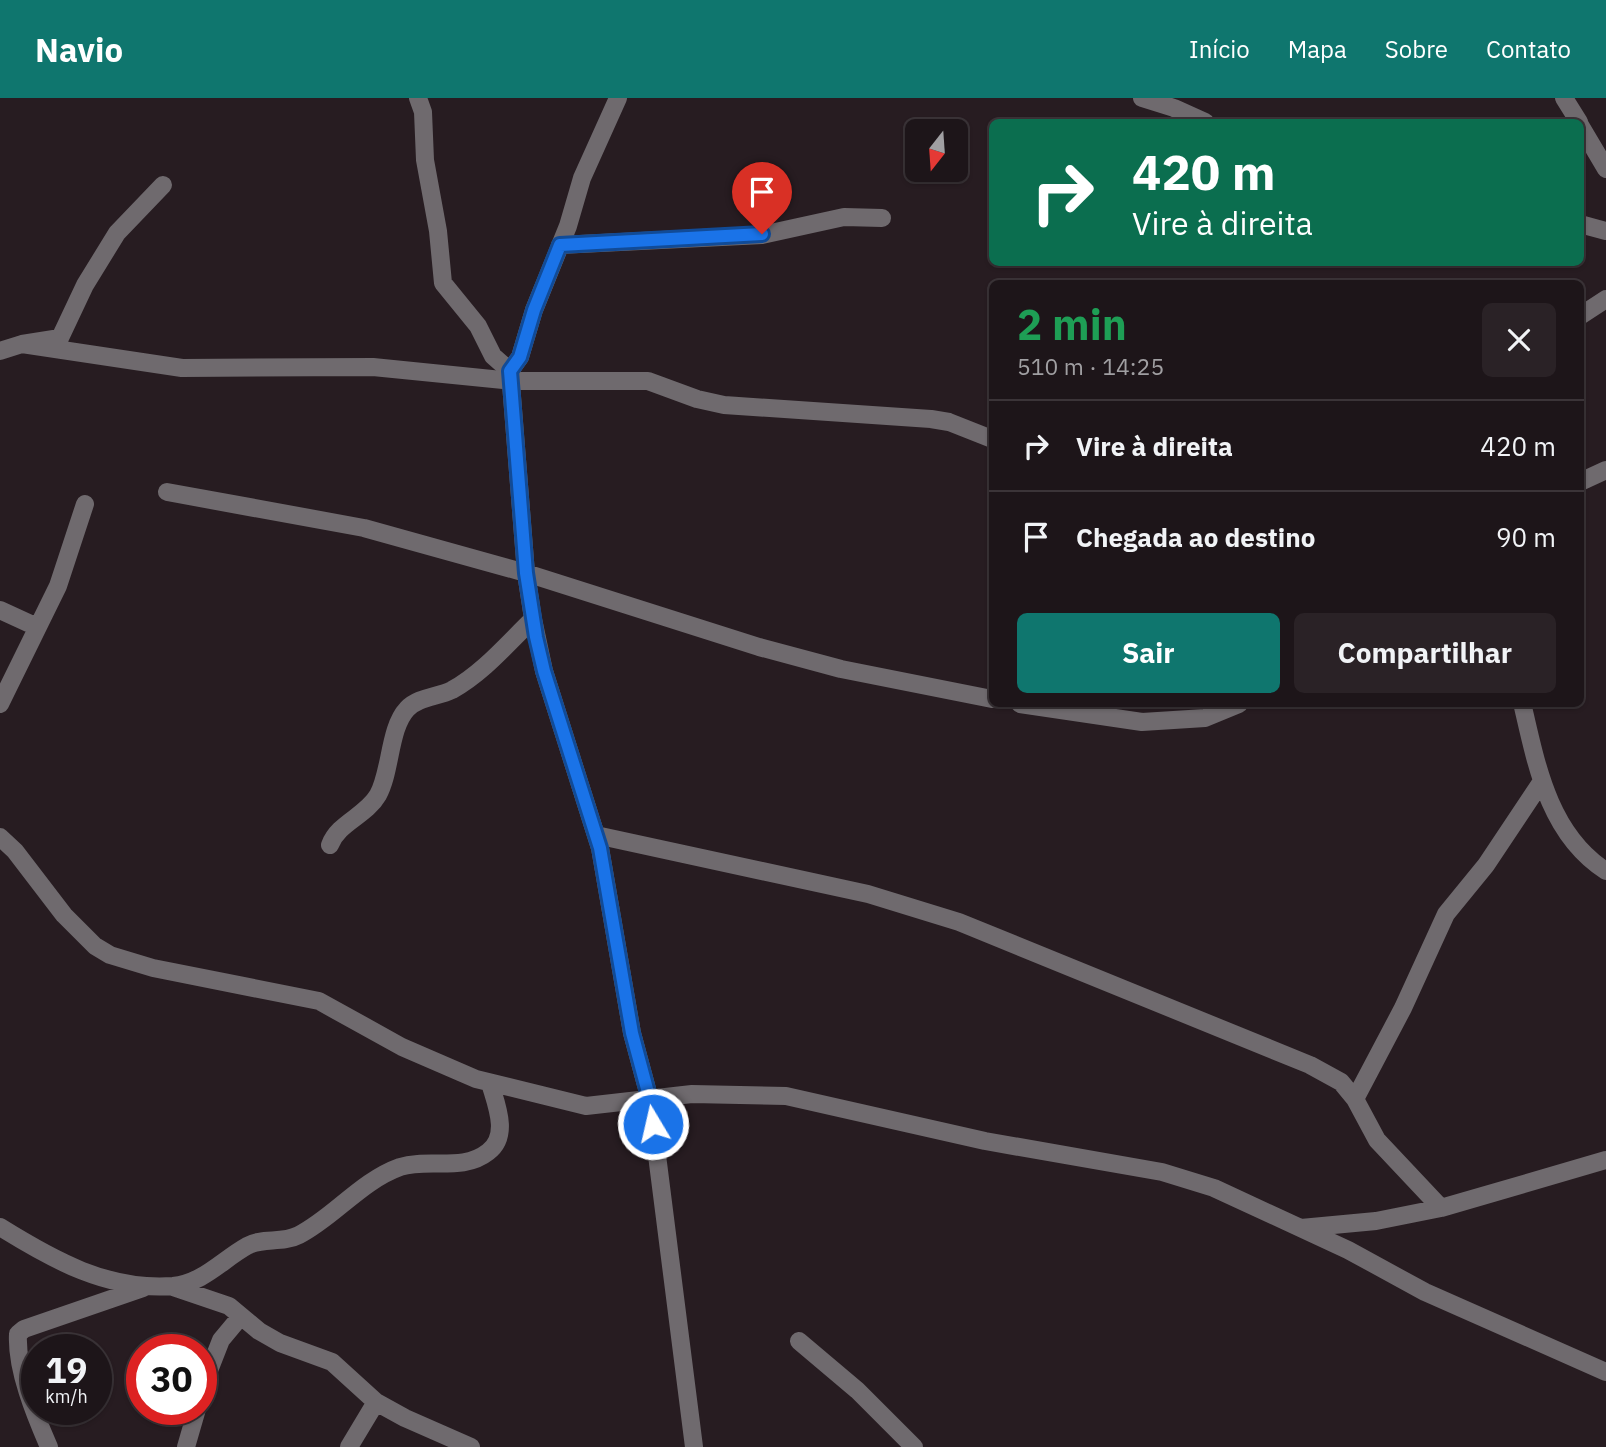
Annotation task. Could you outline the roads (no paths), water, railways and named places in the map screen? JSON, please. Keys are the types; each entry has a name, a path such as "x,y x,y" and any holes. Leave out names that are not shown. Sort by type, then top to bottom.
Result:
{"street":[{"path":"418,98 423,112 427,172 438,231 443,283 478,326 493,356 511,376"},
{"path":"618,98 582,177 560,245 511,376 526,573 533,619 544,671 596,835 609,891 632,1033 650,1100 694,1447"},
{"path":"1142,98 1181,105 1201,119"},
{"path":"1564,98 1577,119"},
{"path":"1584,131 1606,169"},
{"path":"0,351 60,338 85,285 117,233 163,185"},
{"path":"560,245 762,234 844,217 882,218"},
{"path":"1584,225 1606,231"},
{"path":"1584,313 1606,299"},
{"path":"23,344 182,368 373,367 648,381 697,399 724,405 930,419 949,422 989,438"},
{"path":"1584,480 1606,470"},
{"path":"167,492 363,528 526,573 782,653 841,669 989,698"},
{"path":"0,704 58,586 85,504"},
{"path":"0,610 37,627"},
{"path":"330,845 334,834 359,817 377,796 407,708 452,690 470,678 533,619"},
{"path":"1058,707 1122,712 1175,722 1205,718 1232,707"},
{"path":"1523,707 1540,784 1556,814 1579,847 1606,871"},
{"path":"1355,1099 1403,1009 1446,914 1486,865 1540,784"},
{"path":"596,835 868,894 958,922 1310,1065 1341,1082 1355,1099 1377,1140 1441,1208"},
{"path":"0,837 15,851 64,915 95,946 110,955 153,968 318,1001 402,1047 490,1083 586,1106 718,1094 786,1096 906,1125 1162,1172 1214,1188 1301,1228 1425,1292 1606,1372"},
{"path":"0,1227 71,1269 136,1286 192,1282 251,1243 302,1234 340,1203 401,1167 470,1161 490,1152 500,1135 499,1111 490,1083"},
{"path":"1301,1228 1376,1221 1441,1208 1606,1160"},
{"path":"49,1447 28,1390 17,1345 18,1334 24,1329 161,1286 229,1306 280,1343 332,1362 376,1402 405,1419 471,1447"},
{"path":"217,1350 221,1340 241,1316"},
{"path":"799,1341 857,1390 914,1447"},
{"path":"349,1447 376,1402"},
{"path":"186,1447 192,1425"}]}
